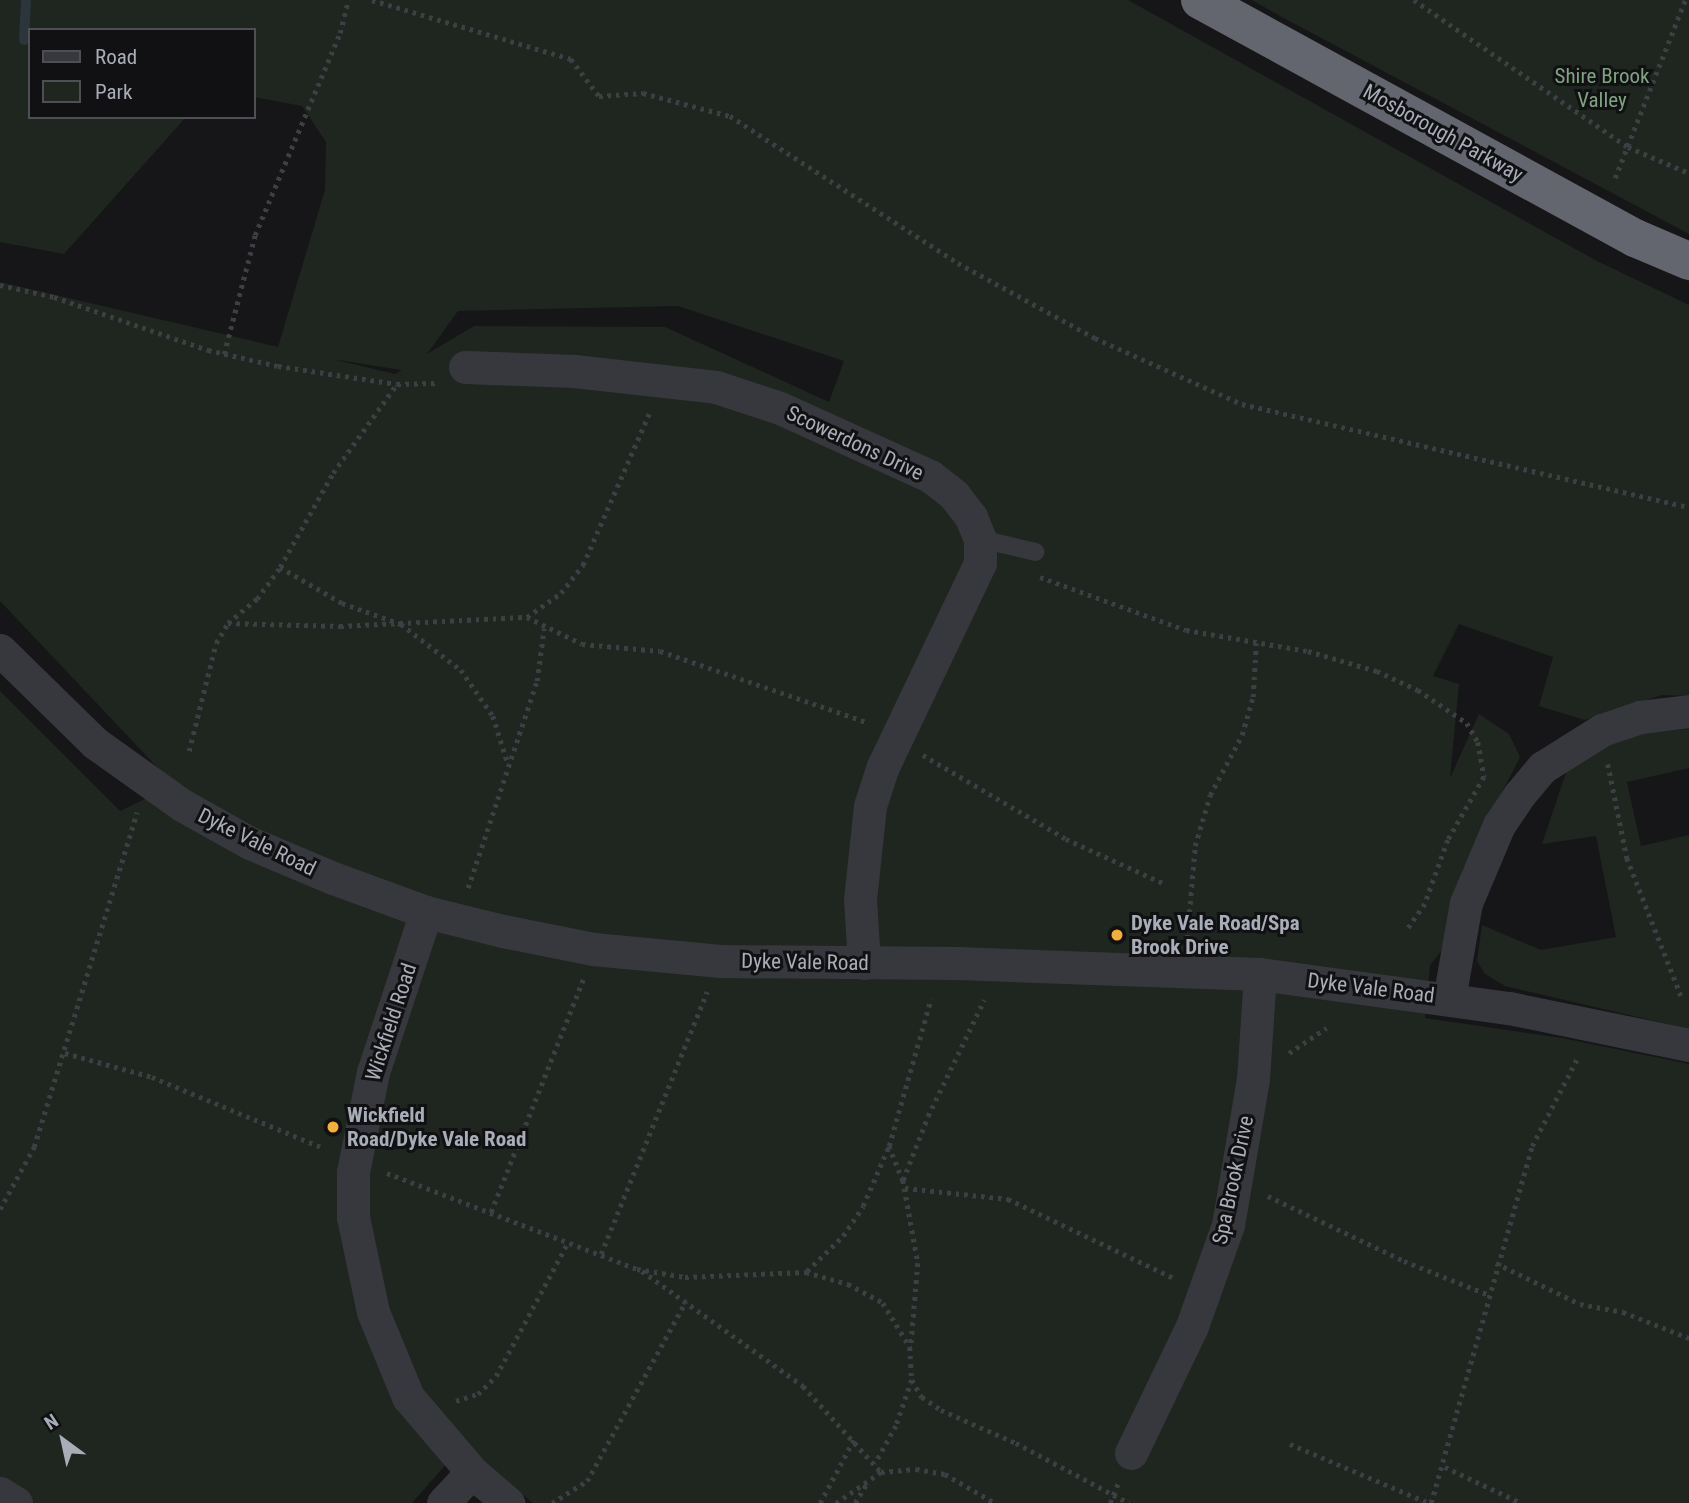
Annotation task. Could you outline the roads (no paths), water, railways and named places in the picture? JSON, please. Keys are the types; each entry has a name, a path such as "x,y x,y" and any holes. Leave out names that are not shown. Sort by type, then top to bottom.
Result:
{"highway":[{"name":"Mosborough Parkway","path":"1200,0 1635,238 1689,261"}],"street":[{"name":"Scowerdons Drive","path":"455,375 663,379 716,387 780,408 930,476 954,495 980,539"},
{"path":"864,963 860,900 870,806 883,766 965,600 980,563 980,539"},
{"name":"Dyke Vale Road","path":"0,650 95,743 182,805 250,843 426,912 459,920 593,949 720,961 1260,974 1450,999 1597,1023 1689,1045"},
{"path":"1450,999 1466,903 1499,825 1544,767 1602,730 1640,717 1689,711"},
{"name":"Wickfield Road","path":"426,912 373,1072 355,1161 353,1217 360,1264 389,1358 408,1397 472,1472 508,1503"},
{"name":"Spa Brook Drive","path":"1131,1453 1204,1293 1228,1225 1253,1079 1260,974"},
{"path":"443,1503 472,1472"},
{"path":"0,1493 16,1503"}],"lane":[{"path":"980,539 1035,552"}],"waterway":[{"path":"24,40 26,0"}],"place":[{"name":"Dyke Vale Road/Spa Brook Drive","path":"1117,935"},
{"name":"Wickfield Road/Dyke Vale Road","path":"333,1127"}],"park label":[{"name":"Shire Brook Valley","path":"1602,88"}]}
